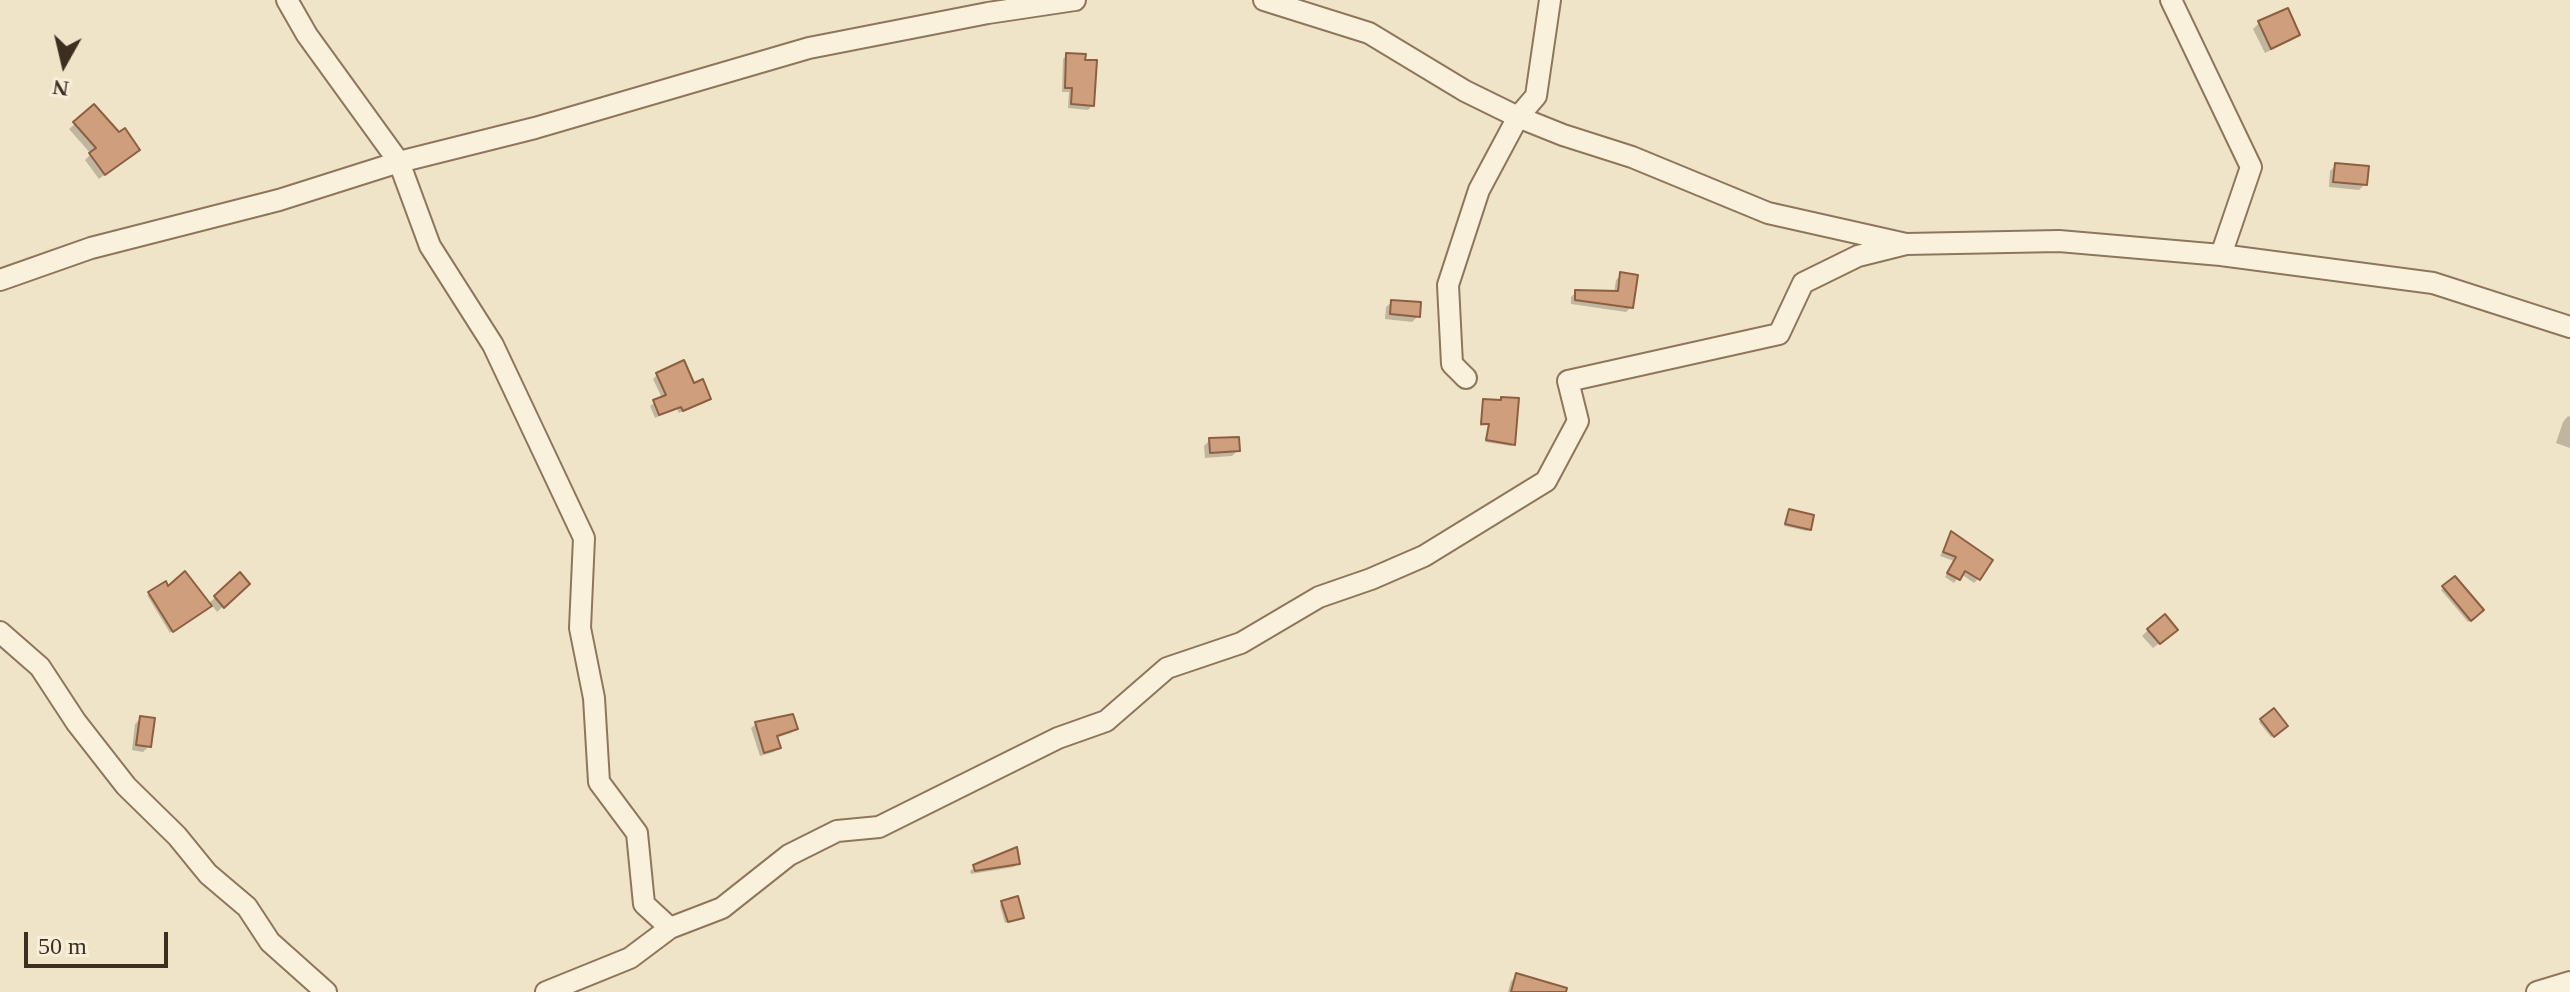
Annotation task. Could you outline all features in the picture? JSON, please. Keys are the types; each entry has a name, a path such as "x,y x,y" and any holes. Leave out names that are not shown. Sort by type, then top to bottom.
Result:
{"street":[{"path":"287,0 307,35 399,162 430,246 493,345 584,538 580,628 594,698 599,782 637,833 644,904 670,928"},
{"path":"0,280 91,248 279,200 399,162 535,128 809,48 988,13 1075,0"},
{"path":"1264,0 1369,33 1465,91 1518,117 1632,157 1768,213 1906,244"},
{"path":"1466,378 1452,364 1448,285 1479,190 1518,117 1536,96 1550,0"},
{"path":"2171,0 2251,167 2221,255"},
{"path":"546,992 630,958 670,928 722,908 789,855 837,831 879,827 1058,738 1106,721 1167,668 1241,643 1319,597 1424,556 1546,481 1578,421 1568,381 1779,334 1803,283 1858,256 1906,244 2059,241 2221,255 2433,283 2570,327"},
{"path":"0,632 40,667 76,722 126,786 177,836 208,874 247,907 270,942 326,992"},
{"path":"2537,992 2570,982"}],"building":[{"path":"2288,8 2300,35 2271,49 2258,21"},
{"path":"1066,53 1086,54 1085,60 1097,60 1094,106 1071,104 1072,88 1065,88"},
{"path":"94,104 119,132 125,128 140,150 105,175 89,153 96,148 73,122"},
{"path":"2335,163 2369,166 2367,185 2333,182"},
{"path":"1620,272 1638,275 1633,308 1575,300 1575,290 1618,291"},
{"path":"1391,300 1421,302 1420,317 1390,314"},
{"path":"684,360 694,383 703,379 711,399 683,411 681,407 659,415 653,400 666,395 656,373"},
{"path":"1501,397 1519,398 1515,445 1486,440 1489,424 1481,424 1483,399 1501,400"},
{"path":"1239,437 1240,451 1210,453 1209,438"},
{"path":"1789,509 1814,515 1811,530 1785,524"},
{"path":"1951,531 1993,560 1980,580 1965,571 1960,580 1947,573 1956,557 1943,552"},
{"path":"185,571 212,606 173,632 148,592 166,581 168,586"},
{"path":"240,572 250,584 224,608 214,596"},
{"path":"2455,576 2484,610 2471,621 2442,586"},
{"path":"2165,614 2178,630 2160,644 2147,629"},
{"path":"2274,708 2288,726 2274,737 2260,719"},
{"path":"793,714 798,729 777,736 781,748 764,753 755,722"},
{"path":"140,716 155,718 151,747 136,745"},
{"path":"1017,847 1020,864 975,871 973,865"},
{"path":"1018,896 1024,918 1008,922 1001,901"},
{"path":"1516,973 1567,988 1566,992 1511,992"}]}
